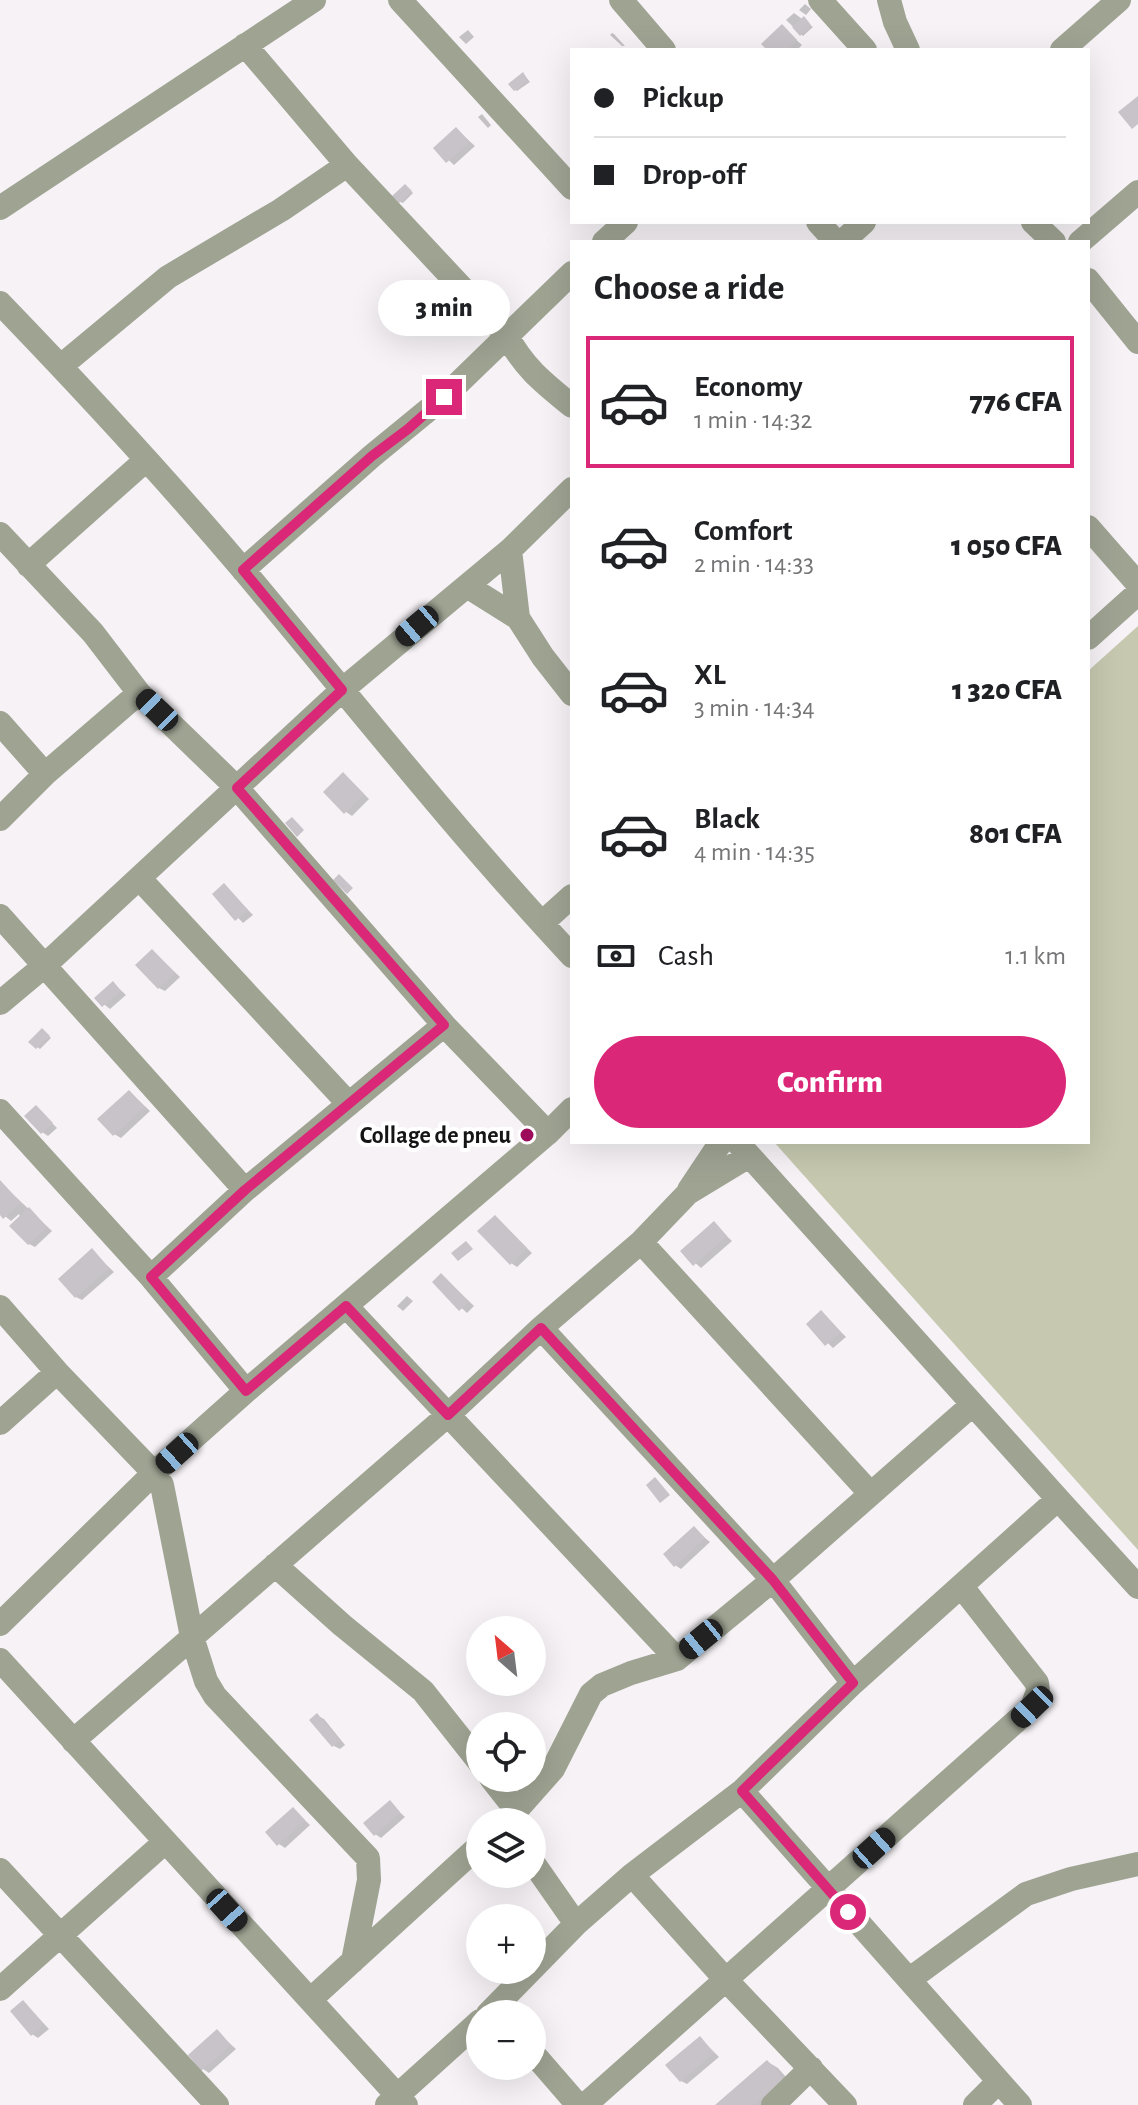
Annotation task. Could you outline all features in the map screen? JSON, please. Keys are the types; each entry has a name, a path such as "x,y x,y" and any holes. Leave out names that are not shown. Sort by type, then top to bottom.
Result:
{"street":[{"path":"0,208 314,0"},
{"path":"400,0 570,186"},
{"path":"621,0 662,48"},
{"path":"820,0 863,48"},
{"path":"889,0 907,48"},
{"path":"1087,29 1097,0"},
{"path":"1064,48 1119,0"},
{"path":"245,45 347,165 507,336 533,374 570,404"},
{"path":"61,366 168,277 281,210 347,165"},
{"path":"1082,240 1138,192"},
{"path":"820,224 837,240"},
{"path":"842,240 862,224"},
{"path":"1035,224 1052,240"},
{"path":"243,570 372,456 420,418 570,275"},
{"path":"1090,282 1138,342"},
{"path":"0,303 61,366 243,570 469,842 570,954"},
{"path":"28,565 146,460"},
{"path":"0,1003 43,967 342,690 510,550 570,491"},
{"path":"1090,529 1138,584"},
{"path":"0,534 93,633 139,693 237,788 444,1025 548,1133"},
{"path":"510,550 518,618"},
{"path":"467,586 518,618 570,691"},
{"path":"1090,636 1138,593"},
{"path":"0,819 45,774 139,693"},
{"path":"0,723 45,774"},
{"path":"139,878 349,1104"},
{"path":"542,923 570,898"},
{"path":"0,916 245,1190"},
{"path":"151,1277 245,1190 444,1025"},
{"path":"0,1111 151,1277 246,1391"},
{"path":"0,1624 154,1473 570,1111"},
{"path":"688,1193 720,1144"},
{"path":"73,1741 448,1415 541,1328 641,1242 688,1193 743,1149 1138,1587"},
{"path":"641,1242 870,1493"},
{"path":"346,1306 677,1659"},
{"path":"0,1307 57,1372 154,1473 166,1497 192,1637 206,1681 215,1696 370,1861 353,1961"},
{"path":"541,1328 773,1580 853,1683"},
{"path":"0,1423 57,1372"},
{"path":"520,1808 553,1769 596,1689 631,1673 677,1659 773,1580 972,1405"},
{"path":"546,1955 576,1924 632,1875 742,1791 853,1683 1058,1499"},
{"path":"275,1565 423,1691 466,1745"},
{"path":"585,2105 1036,1701 1038,1691 1031,1674 962,1587"},
{"path":"0,1660 310,2000 397,2102 466,2037"},
{"path":"742,1791 1020,2105"},
{"path":"0,1989 165,1842"},
{"path":"310,2000 466,1858"},
{"path":"910,1979 1026,1894 1071,1879 1138,1864"},
{"path":"0,1870 217,2105"},
{"path":"632,1875 845,2105"},
{"path":"546,1881 576,1924"},
{"path":"503,2000 519,1984"},
{"path":"546,2068 578,2105"},
{"path":"773,2105 811,2068"},
{"path":"975,2105 998,2082"}],"green space":[{"path":"1138,626 1138,1550 776,1144 1090,1144 1090,669"}],"building":[{"path":"804,16 811,25 800,36 792,27"},
{"path":"782,24 797,40 789,48 765,48 761,44"},
{"path":"523,72 528,80 514,91 508,84"},
{"path":"1138,96 1138,124 1132,129 1118,112"},
{"path":"456,127 470,142 446,163 433,148"},
{"path":"405,184 412,191 399,203 392,196"},
{"path":"343,772 364,794 344,814 323,792"},
{"path":"292,817 304,830 297,837 285,823"},
{"path":"339,874 353,888 347,894 333,880"},
{"path":"224,883 248,910 235,921 212,894"},
{"path":"152,949 175,973 158,989 135,965"},
{"path":"113,981 121,991 102,1007 94,998"},
{"path":"42,1028 50,1036 36,1049 28,1042"},
{"path":"129,1090 145,1107 113,1136 97,1119"},
{"path":"36,1105 53,1123 41,1134 24,1116"},
{"path":"0,1180 21,1203 3,1219 0,1215"},
{"path":"29,1207 47,1227 28,1245 9,1226"},
{"path":"495,1215 527,1248 510,1265 477,1231"},
{"path":"714,1221 727,1236 693,1266 680,1251"},
{"path":"466,1241 473,1249 458,1261 451,1253"},
{"path":"92,1248 109,1268 75,1298 58,1279"},
{"path":"441,1273 469,1302 459,1311 432,1282"},
{"path":"821,1310 841,1332 825,1346 806,1324"},
{"path":"655,1477 670,1495 660,1503 646,1485"},
{"path":"694,1526 705,1538 674,1567 663,1554"},
{"path":"317,1713 340,1741 332,1747 309,1720"},
{"path":"390,1800 400,1812 374,1836 363,1823"},
{"path":"293,1807 305,1820 277,1846 265,1832"},
{"path":"23,2000 44,2024 31,2036 10,2011"},
{"path":"217,2029 231,2045 201,2071 188,2055"},
{"path":"700,2036 714,2053 680,2082 665,2065"},
{"path":"767,2060 784,2079 754,2105 715,2105"}],"place":[{"name":"Collage de pneu","path":"527,1135"}],"route":[{"path":"444,397 243,570 342,690 237,788 444,1025 245,1190 151,1277 246,1391 346,1306 448,1415 541,1328 773,1580 853,1683 742,1791 848,1912"}]}
